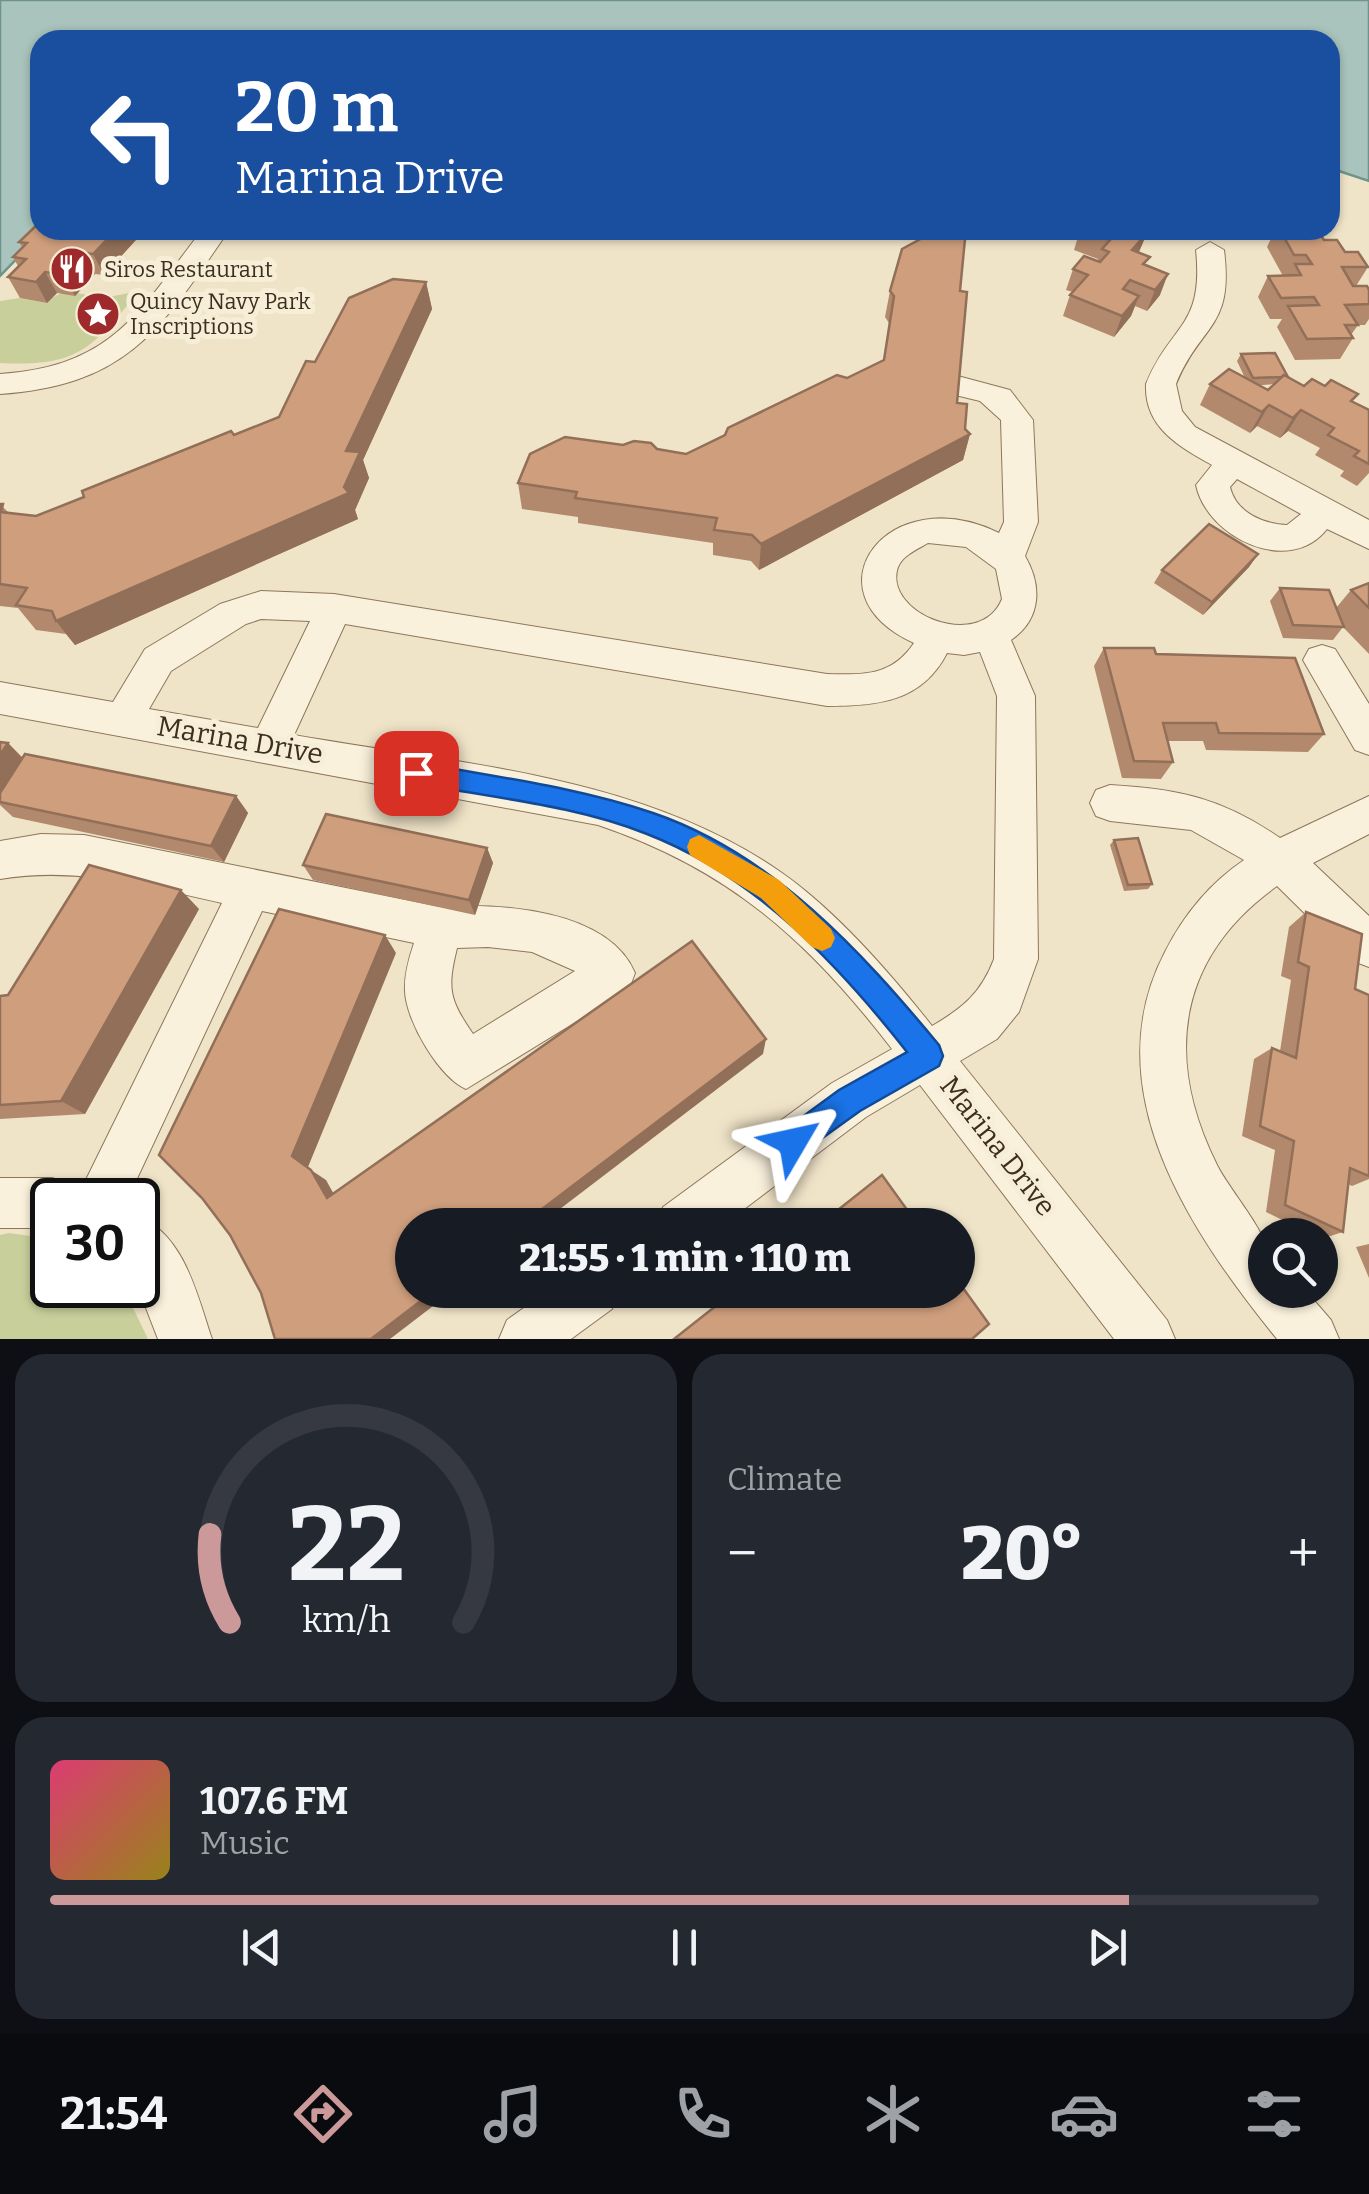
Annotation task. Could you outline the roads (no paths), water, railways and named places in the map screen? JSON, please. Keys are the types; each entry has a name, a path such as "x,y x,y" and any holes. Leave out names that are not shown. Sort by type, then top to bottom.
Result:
{"street":[{"path":"0,384 68,377 96,366 118,350 208,240"},
{"path":"1210,250 1214,287 1209,307 1162,379 1158,399 1167,418 1184,434 1232,463 1369,536"},
{"path":"954,385 997,395 1010,405 1017,420 1020,522 1007,556"},
{"path":"1232,463 1213,485 1213,498 1220,511 1267,536 1284,539 1304,534 1322,512"},
{"path":"923,530 959,531 987,541 1007,556 1021,580 1021,605 1010,622 989,635 965,640 936,637 904,622 882,598 877,574 884,554 901,538 923,530"},
{"path":"123,718 158,660 233,614 261,604 334,608 827,690 890,687 912,677 926,662 936,637"},
{"path":"270,745 334,608"},
{"path":"703,1208 849,1100 982,1023 1002,996 1016,959 1016,696 1004,660 989,635"},
{"path":"1322,660 1369,738"},
{"name":"Marina Drive","path":"0,698 598,807 653,824 713,854 770,889 871,984 1148,1339"},
{"path":"1110,802 1200,814 1278,861 1369,946"},
{"path":"1248,1262 1227,1236 1198,1187 1165,1104 1160,1064 1167,995 1199,931 1238,891 1278,861 1369,814"},
{"path":"0,860 41,853 84,854 440,928"},
{"path":"112,1178 252,887"},
{"path":"0,1203 30,1203"},
{"path":"160,1273 185,1339"},
{"path":"526,1339 568,1308"},
{"path":"1286,1308 1312,1339"}],"water":[{"path":"0,0 1369,0 1369,181 1340,171 1340,30 30,30 32,240 0,276"}],"place":[{"name":"Siros Restaurant","path":"72,269"},
{"name":"Quincy Navy Park Inscriptions","path":"98,314"}]}
